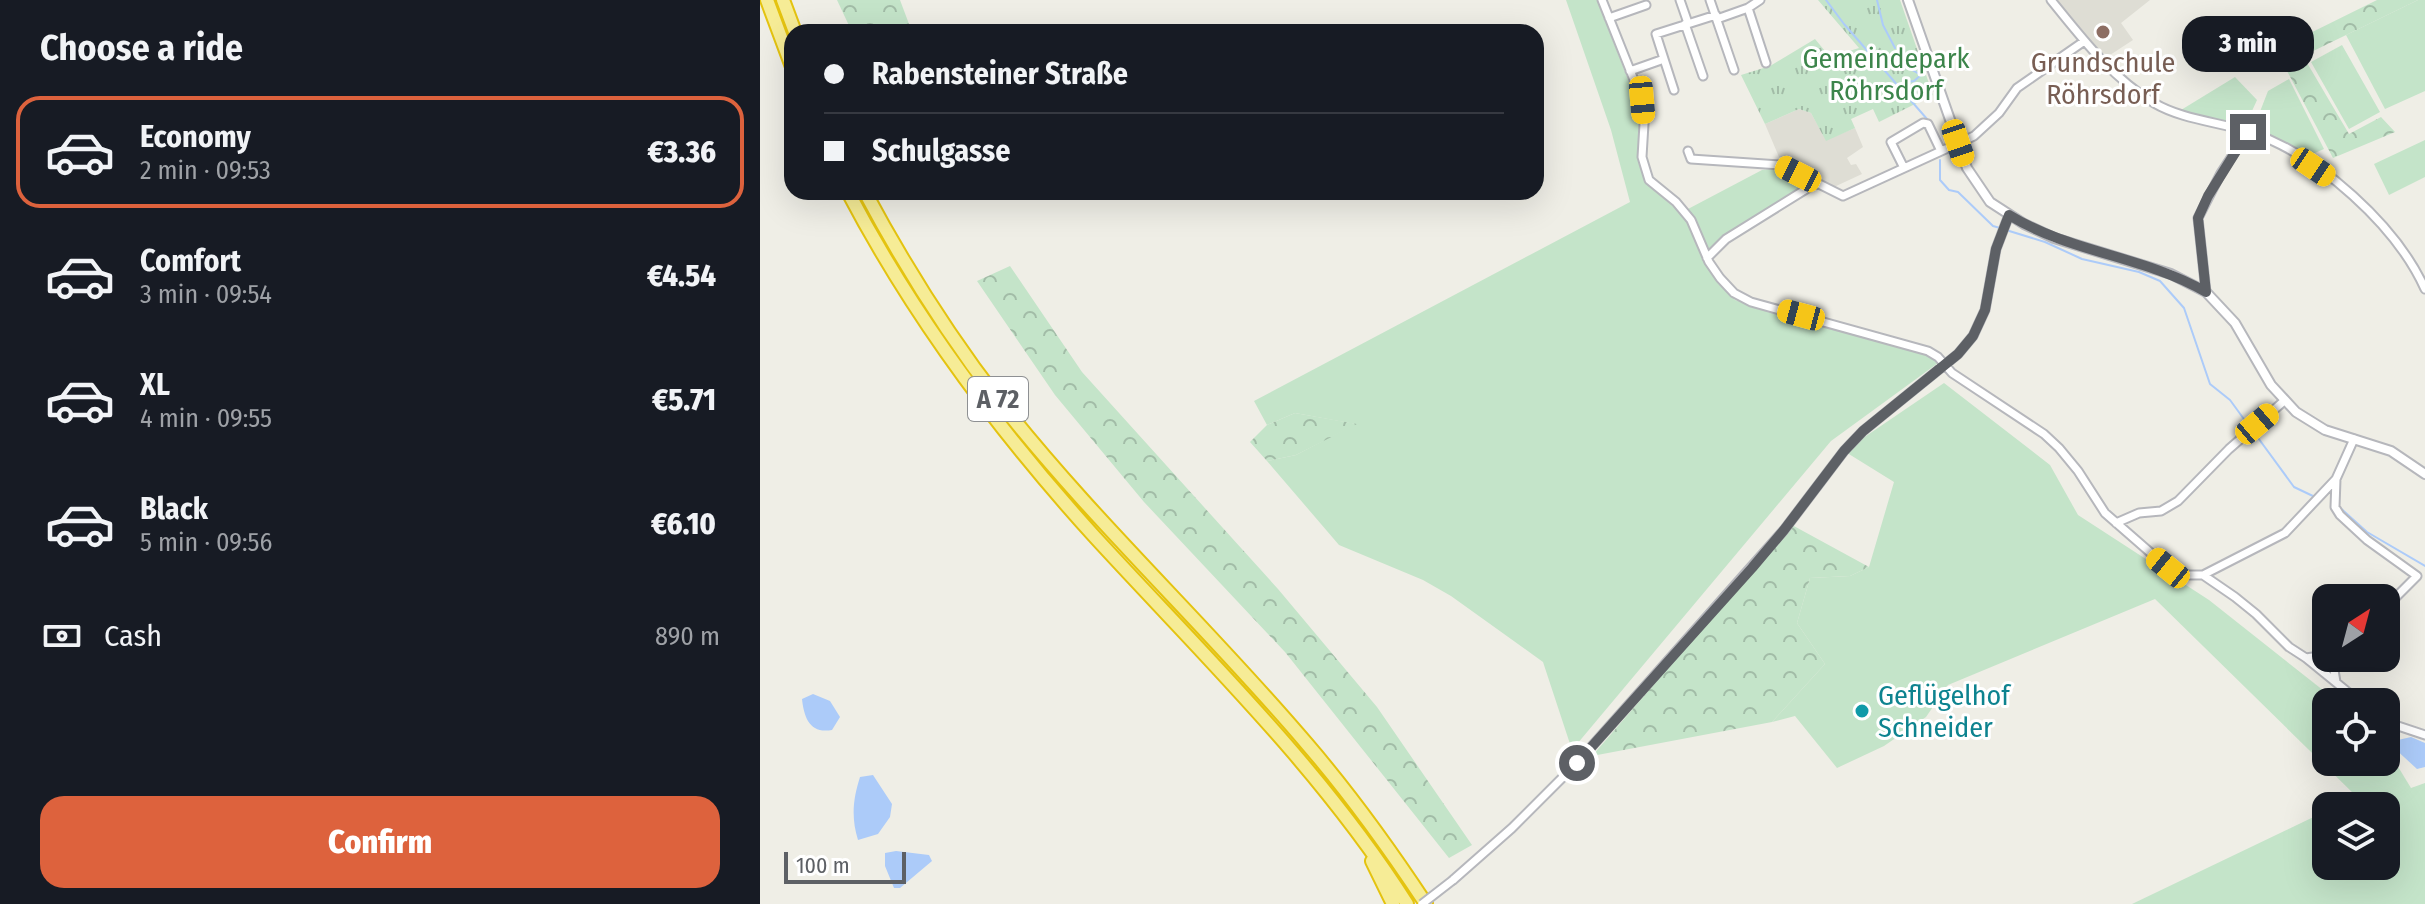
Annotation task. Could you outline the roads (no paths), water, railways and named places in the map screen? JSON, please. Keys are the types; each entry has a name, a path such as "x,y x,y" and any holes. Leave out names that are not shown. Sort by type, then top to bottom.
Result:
{"highway":[{"path":"767,0 784,46"},
{"path":"783,0 792,24"},
{"name":"A 72","path":"853,200 906,295 1005,434 1093,534 1268,722 1365,843 1407,904"},
{"name":"A 72","path":"870,200 918,285 1001,403 1077,493 1307,744 1365,816 1424,904"},
{"path":"1365,843 1377,876 1393,904"}],"street":[{"path":"1602,0 1642,100 1644,169 1649,180 1676,202 1691,220 1707,258 1720,278 1742,299 1928,351 1938,357 1959,378 2044,434 2078,471 2105,513 2178,575 2203,575 2285,533 2336,479 2354,439"},
{"path":"1680,0 1703,76"},
{"path":"1710,0 1734,70"},
{"path":"1908,0 1967,168 1978,188 2007,219 2073,246 2171,274 2206,292 2235,323 2260,368 2284,401 2313,424 2391,451 2425,474"},
{"path":"2051,0 2083,42 2153,103 2175,113 2248,132 2295,155 2348,191 2396,239 2425,289"},
{"path":"1674,90 1656,34 1753,3 1766,63"},
{"path":"1609,18 1646,5"},
{"path":"1688,151 1691,159 1781,165 1843,196 1974,136 1999,113 2017,88 2083,42"},
{"path":"1630,71 1664,59"},
{"path":"1904,168 1891,142 1923,123 1928,124 1941,151"},
{"path":"2206,292 2198,218 2208,196 2248,132"},
{"path":"1707,258 1726,239 1816,183"},
{"path":"1424,904 1512,828 1598,740 1765,553 1863,431 1958,354 1980,324 1996,249 2007,219"},
{"path":"2116,523 2139,513 2161,511 2178,501 2249,430 2284,401"},
{"path":"2336,479 2335,503 2340,515 2367,540 2417,576 2400,593"},
{"path":"2203,575 2256,614 2289,647 2343,688"},
{"path":"2306,658 2312,657"},
{"path":"2334,672 2336,682"},
{"path":"2400,727 2425,735"}],"water":[{"path":"813,694 830,701 840,717 832,730 818,730 807,718 802,699"},
{"path":"2411,737 2425,743 2425,767 2417,769 2400,753 2400,740"},
{"path":"873,775 892,804 890,817 878,834 858,840 854,816 856,793 860,777"},
{"path":"896,851 929,855 932,861 900,888 894,888 885,866 885,853"}],"waterway":[{"path":"1826,0 1927,119"},
{"path":"1877,0 1883,25 1895,48"},
{"path":"1901,58 1905,66 1921,75 1907,82 1901,90"},
{"path":"1940,160 1940,180 1949,190 1958,192 1993,226 2000,228"},
{"path":"2006,230 2045,242 2082,259 2139,272 2160,281 2184,308 2210,384 2230,400 2249,426"},
{"path":"2253,431 2294,487 2315,497"},
{"path":"2337,505 2367,532 2425,566"}],"place":[{"name":"Grundschule Röhrsdorf","path":"2103,32"},
{"name":"Geflügelhof Schneider","path":"1862,711"}],"park label":[{"name":"Gemeindepark Röhrsdorf","path":"1886,74"}]}
